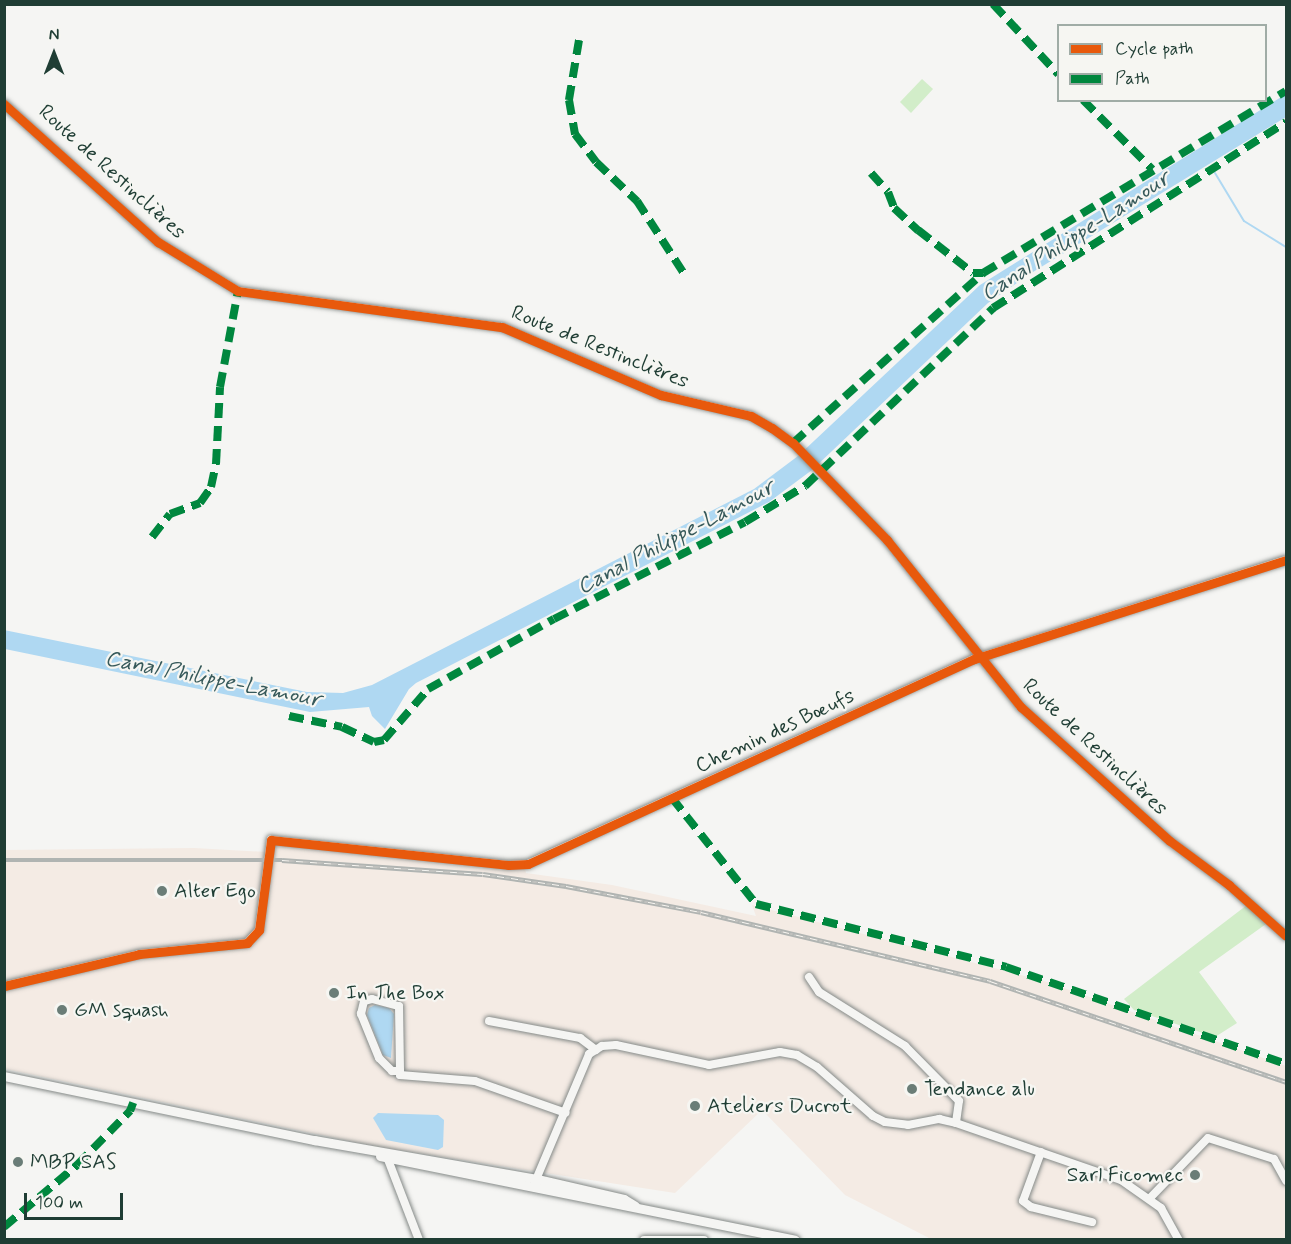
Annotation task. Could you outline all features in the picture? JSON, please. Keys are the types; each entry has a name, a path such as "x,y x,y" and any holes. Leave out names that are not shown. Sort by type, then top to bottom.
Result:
{"main road":[{"path":"4,1076 314,1140 533,1189 635,1206 795,1239"},
{"path":"314,1140 537,1179 624,1199 635,1206"}],"street":[{"name":"Route de Restinclières","path":"4,104 158,242 238,291 502,327 661,395 751,417 798,449 887,540 1021,707 1056,741 1287,936"},
{"name":"Chemin des Bœufs","path":"4,986 140,954 247,943 259,930 271,840 508,865 528,864 982,658 1287,560"},
{"path":"809,977 819,992 912,1054 959,1101 956,1123"},
{"path":"400,1071 392,1071 379,1058 361,1014 364,1001 372,999 399,1006 400,1071 400,1075 475,1081 566,1113"},
{"path":"489,1021 580,1038 596,1050"},
{"path":"533,1189 590,1054 596,1050 616,1045 709,1065 785,1053 817,1067 873,1116 885,1122 908,1125 939,1119 956,1123 1121,1180 1150,1198 1161,1208 1179,1239"},
{"path":"1150,1198 1208,1138 1274,1159 1287,1180"},
{"path":"1041,1152 1023,1201 1031,1207 1092,1222"},
{"path":"387,1157 419,1239"},
{"path":"644,1239 704,1239"}],"shaded area":[{"path":"284,844 525,868 526,873 612,885 756,916 752,905 1044,981 1286,1066 1286,1239 931,1239 845,1195 762,1110 675,1193 378,1147 5,1069 4,850 194,848 267,852 274,845"}],"green space":[{"path":"922,79 933,89 911,113 900,102"},
{"path":"1247,905 1266,924 1199,972 1237,1023 1215,1037 1134,1010 1124,999"}],"water":[{"name":"Canal Philippe-Lamour","path":"1286,94 1286,117 1033,272 988,303 812,470 769,502 416,683 409,689 385,729 372,716 369,707 310,712 5,649 4,630 307,692 343,693 372,685 754,489 798,456 980,285"},
{"path":"375,1005 389,1008 394,1014 391,1058 383,1055 367,1015 369,1008"},
{"path":"378,1113 438,1115 444,1120 443,1147 438,1150 386,1140 373,1118"}],"waterway":[{"path":"1215,173 1244,221 1286,247"}],"railway":[{"path":"4,860 282,860 483,874 566,886 701,912 990,981 1286,1082"}],"marked path":[{"path":"993,4 1057,73"},
{"path":"579,40 569,100 575,134 596,162 637,201 683,272"},
{"path":"793,443 983,273 1286,91"},
{"path":"1085,102 1152,169"},
{"path":"289,716 342,727 374,742 384,740 428,689 554,619 745,522 805,486 993,308 1286,122"},
{"path":"871,173 888,192 894,208 918,230 973,273 983,273"},
{"path":"152,537 170,514 200,503 211,487 216,464 220,387 238,291"},
{"path":"672,798 756,904 1006,967 1286,1064"},
{"path":"4,1227 77,1165 130,1111 133,1103"}],"cycle path":[{"path":"4,104 158,242 238,291 502,327 661,395 751,416 772,428 793,443 887,540 1021,707 1170,841 1229,885 1286,936"},
{"path":"4,986 139,954 247,943 259,930 271,840 508,865 528,864 974,659 1286,560"}],"place":[{"name":"Alter Ego","path":"162,891"},
{"name":"In The Box","path":"334,993"},
{"name":"GM squash","path":"62,1010"},
{"name":"Tendance alu","path":"912,1089"},
{"name":"Ateliers Ducrot","path":"695,1106"},
{"name":"MBP SAS","path":"18,1162"},
{"name":"Sarl Ficomec","path":"1195,1175"}]}
